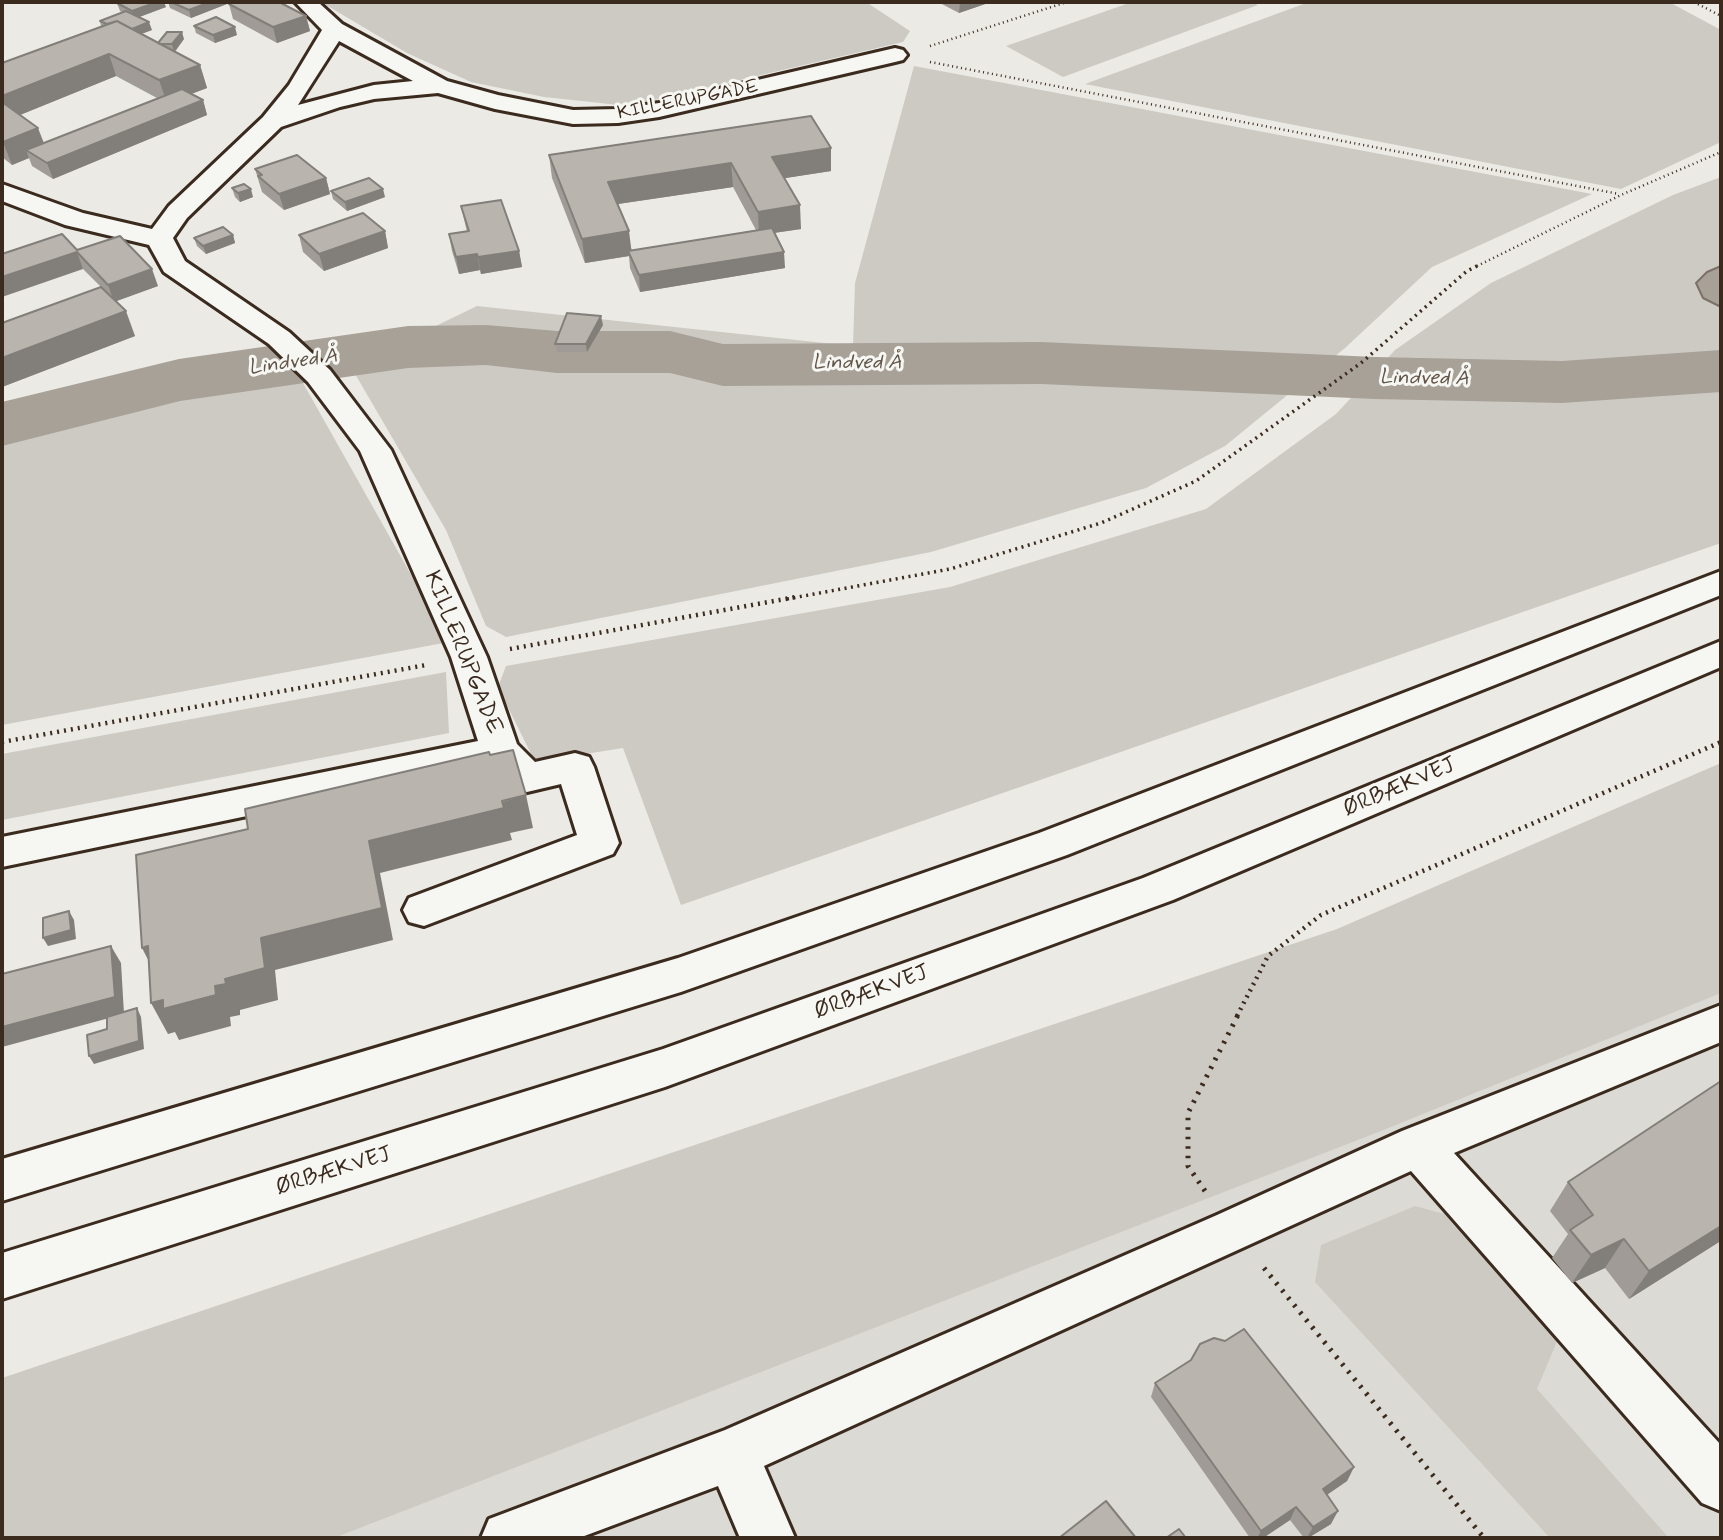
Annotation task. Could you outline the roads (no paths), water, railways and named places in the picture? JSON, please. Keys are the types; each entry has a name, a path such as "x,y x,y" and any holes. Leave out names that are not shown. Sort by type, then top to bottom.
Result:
{"street":[{"name":"KILLERUPGADE","path":"306,2 334,29 439,86 495,102 573,117 618,116 659,110 895,55"},
{"name":"KILLERUPGADE","path":"2,852 500,750 469,657 375,450 319,376 279,338 174,266 159,238 178,212 272,122 299,88 334,29"},
{"name":"KILLERUPGADE","path":"272,122 333,100 374,92 439,86"},
{"path":"2,192 74,219 121,232 159,238"},
{"path":"2,1180 681,975 1053,844 1721,582"},
{"name":"ØRBÆKVEJ","path":"2,1276 665,1068 1158,889 1721,653"},
{"path":"424,910 599,843 575,766 527,778 500,750"},
{"path":"508,1538 731,1454 1234,1231 1418,1146 1721,1023"},
{"path":"1418,1146 1721,1484"},
{"path":"731,1454 768,1538"}],"waterway":[{"name":"Lindved Å","path":"2,424 179,380 408,347 486,345 557,352 670,352 723,365 1041,363 1375,378 1562,382 1721,371"}]}
